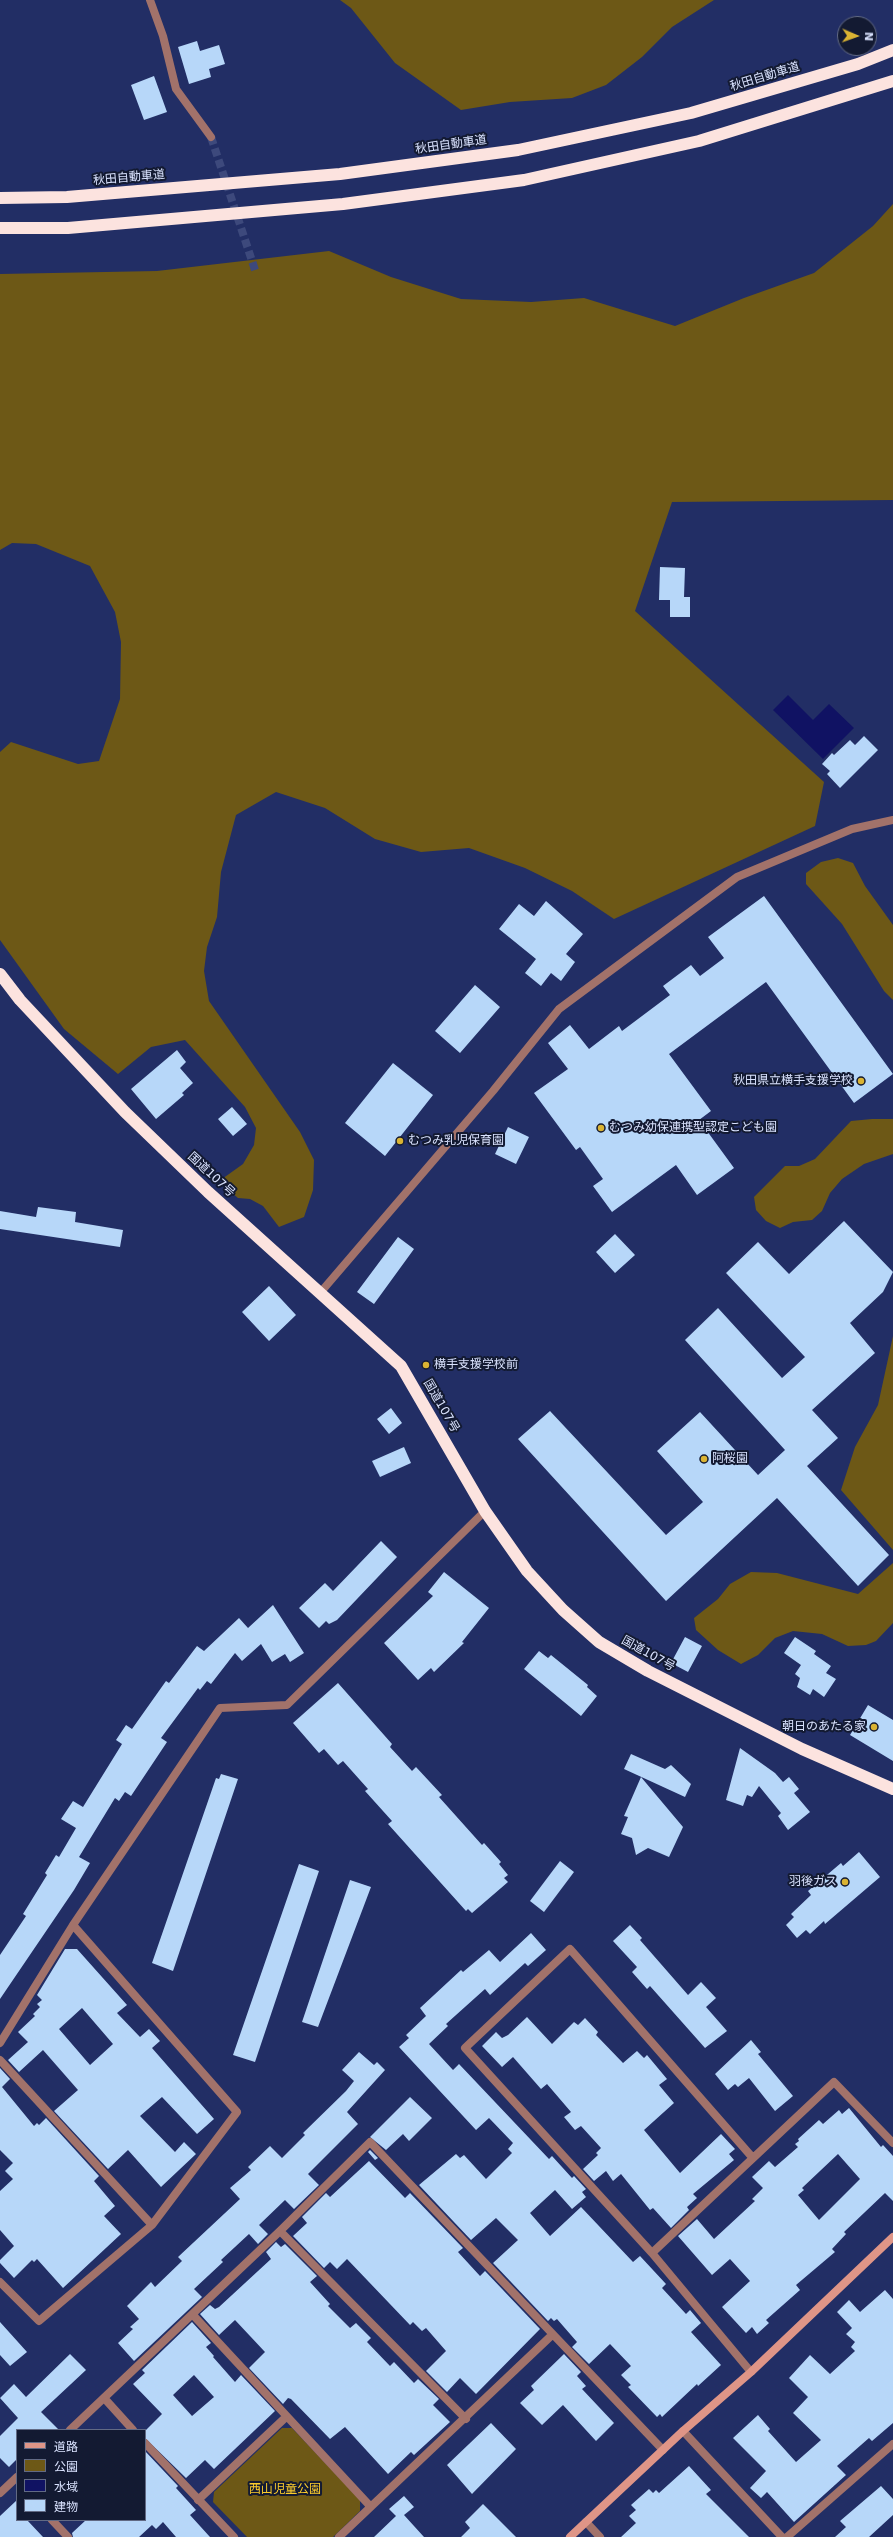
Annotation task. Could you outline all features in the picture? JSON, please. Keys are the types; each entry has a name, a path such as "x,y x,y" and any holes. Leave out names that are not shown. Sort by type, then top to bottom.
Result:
{"highway":[{"name":"秋田自動車道","path":"0,198 67,197 340,174 518,150 691,113 858,64 893,50"},
{"path":"0,228 68,228 343,204 524,180 699,142 893,82"},
{"name":"国道107号","path":"0,974 20,1000 124,1112 208,1192 401,1366 485,1511 527,1571 562,1610 599,1642 648,1671 795,1746 893,1789"}],"street":[{"path":"150,0 163,36 176,89 211,137"},
{"path":"320,1293 493,1091 559,1009 737,877 852,829 893,820"},
{"path":"0,2043 73,1925 220,1708 287,1705 485,1511"},
{"path":"2,2288 39,2321 152,2225 237,2112 73,1925"},
{"path":"751,2372 652,2253 466,2048 570,1949 752,2157"},
{"path":"0,2060 152,2225"},
{"path":"652,2253 752,2157 834,2082 893,2143"},
{"path":"71,2429 105,2399 193,2315 370,2142 663,2450"},
{"path":"280,2231 466,2419"},
{"path":"570,2537 683,2431 751,2372 893,2237"},
{"path":"193,2315 370,2506"},
{"path":"339,2537 370,2506 466,2419 552,2335"},
{"path":"105,2399 133,2429"},
{"path":"198,2500 286,2417"},
{"path":"683,2431 782,2537"},
{"path":"146,2443 234,2537"},
{"path":"787,2537 893,2444"},
{"path":"2,2488 16,2480"},
{"path":"53,2521 68,2537"},
{"path":"586,2522 600,2537"}],"green space":[{"path":"340,0 714,0 672,27 642,57 606,85 572,98 510,102 461,110 395,63 351,8"},
{"path":"893,204 893,500 672,502 635,611 824,782 815,826 614,919 572,891 525,868 469,848 421,852 375,839 325,808 276,792 236,815 221,872 217,917 207,947 204,971 209,1001 300,1132 314,1160 313,1190 304,1217 279,1227 263,1206 250,1199 238,1198 224,1186 222,1179 243,1164 254,1145 256,1128 245,1107 185,1040 151,1047 118,1074 64,1029 0,940 0,752 11,742 78,764 99,761 120,699 121,642 115,612 90,566 36,544 12,543 0,550 0,274 157,271 329,251 391,277 461,299 531,302 584,298 675,326 744,298 814,273 873,226"},
{"path":"838,858 853,863 865,886 893,925 893,1000 884,991 842,924 806,884 806,873 821,862"},
{"path":"893,1119 893,1154 864,1164 842,1179 830,1193 822,1211 812,1220 793,1222 780,1228 766,1221 756,1210 754,1197 785,1166 799,1166 815,1159 851,1121"},
{"path":"893,1336 893,1550 841,1490 855,1447 878,1405"},
{"path":"893,1563 893,1623 876,1641 866,1645 848,1646 822,1634 793,1631 775,1638 758,1655 741,1664 718,1650 696,1630 694,1618 718,1599 730,1584 751,1572 777,1573 858,1594"},
{"name":"西山児童公園","path":"282,2428 292,2428 360,2500 360,2511 333,2537 247,2537 213,2502 214,2492"}],"water":[{"path":"788,695 813,720 829,704 854,728 823,759 773,710"}],"building":[{"path":"197,41 200,51 219,45 225,64 209,69 211,77 189,84 178,47"},
{"path":"154,76 167,112 144,120 131,85"},
{"path":"660,567 685,568 684,597 690,597 690,617 670,617 670,600 659,600"},
{"path":"864,736 878,750 840,788 827,774 830,771 822,764 832,753 834,755 850,740 855,745"},
{"name":"秋田県立横手支援学校","path":"764,896 893,1074 854,1103 766,982 669,1054 711,1111 699,1120 734,1168 697,1195 676,1165 612,1212 593,1186 603,1179 580,1147 576,1150 534,1093 568,1069 548,1043 570,1025 589,1049 619,1026 622,1031 670,995 663,986 691,965 700,976 724,958 708,937"},
{"path":"546,901 583,934 566,954 575,962 561,981 551,973 541,986 525,973 536,959 499,929 519,904 534,916"},
{"path":"475,985 500,1007 460,1053 435,1031"},
{"path":"177,1050 186,1062 180,1068 193,1083 182,1093 184,1095 156,1119 131,1089"},
{"path":"393,1063 433,1095 385,1156 345,1123"},
{"path":"232,1107 247,1124 233,1136 218,1119"},
{"path":"508,1127 529,1137 516,1164 495,1154"},
{"path":"38,1207 76,1212 75,1222 123,1230 120,1247 0,1229 0,1211 36,1217"},
{"name":"阿桜園","path":"844,1221 893,1272 883,1292 850,1323 875,1353 812,1410 838,1438 807,1466 889,1555 858,1586 777,1498 666,1601 518,1439 550,1411 666,1535 703,1502 657,1451 700,1412 758,1475 785,1450 685,1340 718,1308 782,1378 805,1357 726,1273 758,1242 789,1274"},
{"path":"615,1234 635,1255 615,1273 596,1252"},
{"path":"398,1237 414,1249 374,1304 357,1292"},
{"path":"269,1286 296,1315 269,1341 242,1312"},
{"path":"391,1408 402,1423 389,1434 377,1419"},
{"path":"404,1447 411,1463 380,1477 372,1461"},
{"path":"381,1541 397,1557 337,1620 329,1624 326,1621 319,1628 299,1608 325,1583 333,1591"},
{"path":"444,1572 489,1608 462,1642 464,1643 434,1672 431,1668 418,1680 384,1643 433,1596 428,1592"},
{"path":"273,1605 304,1653 290,1662 285,1654 272,1662 261,1644 242,1661 235,1653 211,1684 207,1681 200,1690 198,1688 161,1738 167,1742 131,1796 125,1792 119,1801 115,1798 79,1857 90,1863 74,1890 0,1999 0,1955 26,1916 23,1914 47,1875 45,1873 56,1855 59,1857 76,1828 61,1819 73,1801 83,1807 122,1744 116,1740 126,1725 132,1729 166,1681 169,1683 197,1646 204,1651 239,1618 248,1628"},
{"path":"685,1637 702,1646 688,1672 671,1663"},
{"path":"795,1637 816,1651 814,1654 831,1666 826,1673 836,1679 824,1697 813,1689 810,1695 797,1687 800,1678 795,1674 801,1665 784,1653"},
{"path":"539,1651 548,1658 551,1655 588,1685 587,1687 597,1696 581,1716 524,1669"},
{"path":"338,1683 392,1744 390,1747 412,1771 416,1767 442,1795 439,1797 482,1845 484,1843 501,1862 499,1864 508,1875 504,1878 508,1882 472,1913 468,1909 466,1911 388,1824 392,1821 365,1791 368,1789 343,1761 338,1765 324,1749 319,1753 293,1723"},
{"name":"朝日のあたる家","path":"868,1705 893,1720 893,1761 850,1735"},
{"path":"740,1748 775,1773 783,1782 789,1777 799,1789 794,1793 810,1812 788,1830 778,1816 781,1813 759,1786 752,1797 747,1795 743,1806 726,1800"},
{"path":"631,1754 665,1769 671,1765 691,1784 685,1797 624,1769"},
{"path":"221,1774 238,1779 173,1971 152,1963 216,1778 219,1779"},
{"path":"641,1777 683,1827 669,1857 648,1848 636,1855 632,1838 621,1834 628,1817 624,1816"},
{"name":"羽後ガス","path":"859,1852 880,1877 825,1924 824,1921 810,1934 806,1930 797,1938 786,1925 794,1917 791,1914 811,1895 808,1891 841,1863 843,1866"},
{"path":"560,1861 574,1872 544,1912 530,1901"},
{"path":"299,1864 319,1871 255,2062 233,2055"},
{"path":"350,1880 371,1887 318,2027 302,2022"},
{"path":"630,1925 642,1938 640,1940 688,1995 701,1982 716,1998 706,2007 727,2031 705,2048 650,1986 647,1989 632,1972 637,1967 613,1941"},
{"path":"531,1933 546,1950 528,1966 525,1963 490,1995 485,1989 446,2024 448,2026 429,2044 453,2070 459,2064 549,2159 552,2156 572,2178 574,2176 586,2189 582,2192 586,2197 572,2209 555,2190 530,2213 550,2236 581,2207 633,2262 640,2256 666,2284 662,2288 686,2314 690,2310 701,2323 691,2332 721,2365 698,2386 697,2384 662,2417 660,2414 657,2417 628,2387 631,2385 621,2375 631,2366 610,2344 589,2364 572,2347 577,2342 557,2319 554,2321 551,2318 548,2321 493,2263 518,2240 496,2218 471,2240 419,2185 456,2154 460,2158 464,2155 486,2179 512,2153 508,2149 513,2143 489,2118 476,2130 399,2047 409,2038 406,2035 426,2016 420,2008 461,1970 463,1972 489,1950 500,1962"},
{"path":"65,1949 77,1949 127,2005 117,2013 140,2037 149,2029 160,2041 152,2048 214,2119 197,2134 162,2097 140,2116 175,2152 184,2142 196,2154 161,2187 128,2150 108,2169 54,2111 78,2090 43,2050 19,2072 8,2060 28,2042 18,2032 35,2016 33,2014 40,2007 37,2004 42,2000 37,1995","holes":["82,2008 113,2044 90,2065 59,2029"]},
{"path":"527,2017 552,2044 574,2022 578,2025 585,2018 598,2032 596,2035 623,2063 637,2051 644,2058 647,2055 667,2079 659,2085 674,2103 644,2130 680,2173 721,2134 735,2149 729,2154 734,2160 693,2194 697,2198 687,2207 689,2210 671,2228 653,2208 650,2210 621,2174 613,2181 606,2171 594,2181 583,2169 598,2155 596,2153 601,2148 581,2126 575,2130 564,2117 571,2112 547,2084 541,2089 513,2057 502,2067 482,2046 496,2032 502,2038 508,2035"},
{"path":"751,2040 761,2052 758,2054 793,2096 775,2111 749,2078 738,2087 735,2084 728,2090 715,2074"},
{"path":"359,2052 374,2065 377,2062 385,2070 347,2112 358,2124 308,2174 319,2185 294,2209 285,2200 259,2225 268,2234 258,2244 249,2234 221,2260 223,2262 194,2289 202,2297 134,2361 118,2343 133,2329 130,2327 139,2319 127,2306 151,2282 155,2287 182,2261 178,2257 240,2199 230,2188 251,2170 248,2167 270,2146 282,2158 305,2135 303,2133 346,2091 354,2081 342,2070"},
{"path":"0,2068 10,2079 2,2087 34,2126 37,2123 39,2125 46,2118 99,2176 94,2181 115,2206 104,2216 121,2234 63,2288 37,2259 34,2262 32,2260 14,2278 0,2263 0,2260 14,2246 0,2230 0,2191 13,2179 5,2171 13,2163 0,2150"},
{"path":"410,2097 432,2118 409,2141 403,2134 386,2150 370,2137"},
{"path":"849,2108 881,2147 883,2145 893,2156 893,2201 885,2193 844,2232 846,2234 832,2249 835,2252 796,2285 800,2290 766,2320 769,2323 757,2334 752,2327 746,2333 722,2307 750,2281 730,2259 712,2275 678,2236 697,2219 714,2239 755,2201 752,2199 763,2188 752,2177 769,2161 775,2167 798,2147 795,2144 799,2141 798,2139 819,2120 823,2124 839,2110 842,2114","holes":["838,2154 860,2179 819,2220 798,2195 804,2190 802,2188"]},
{"path":"370,2150 378,2158 375,2160 368,2152"},
{"path":"369,2161 405,2198 410,2193 463,2248 458,2252 480,2276 485,2271 540,2329 476,2394 460,2378 447,2392 426,2371 446,2351 426,2328 422,2331 413,2322 410,2325 347,2259 337,2269 330,2262 324,2268 293,2236 307,2223 302,2217 326,2193 330,2197"},
{"path":"276,2242 281,2247 285,2244 317,2276 310,2282 330,2304 328,2306 350,2328 356,2323 371,2338 367,2342 390,2366 394,2362 414,2383 418,2379 439,2399 433,2405 450,2422 414,2455 411,2452 388,2474 345,2427 330,2439 291,2399 288,2398 283,2404 249,2368 265,2352 235,2320 219,2335 200,2314 210,2305 215,2309 219,2307 271,2259 266,2252"},
{"path":"885,2290 893,2299 893,2423 872,2441 869,2438 837,2466 846,2475 794,2522 767,2492 761,2498 750,2488 766,2471 733,2438 758,2415 770,2429 768,2431 796,2462 821,2440 793,2413 808,2397 789,2378 810,2355 830,2374 855,2351 851,2347 855,2342 846,2334 852,2328 837,2312 849,2300 860,2312"},
{"path":"0,2322 27,2352 10,2366 0,2355"},
{"path":"192,2322 211,2343 206,2347 214,2356 213,2357 235,2382 241,2375 275,2411 214,2469 205,2460 186,2478 146,2439 146,2430 162,2414 133,2384 145,2373 142,2370","holes":["194,2375 214,2397 192,2416 173,2395"]},
{"path":"70,2354 86,2370 41,2412 58,2429 16,2429 16,2460 9,2467 0,2458 0,2436 18,2418 0,2398 14,2384 26,2397"},
{"path":"564,2354 581,2372 577,2376 586,2386 582,2389 614,2423 596,2441 563,2405 542,2425 520,2403 534,2390 531,2386"},
{"path":"491,2423 516,2449 472,2494 447,2465"},
{"path":"146,2452 178,2486 176,2488 196,2510 190,2515 210,2537 176,2537 163,2522 156,2529 152,2525 139,2537 73,2537 72,2533 85,2521 146,2521"},
{"path":"689,2466 711,2490 706,2494 749,2537 621,2537 636,2523 629,2516 636,2510 631,2505 649,2489 653,2493 656,2490 659,2493"},
{"path":"881,2486 893,2499 893,2515 869,2537 835,2537 846,2527 840,2521"},
{"path":"404,2496 414,2507 404,2515 424,2537 374,2537 396,2516 389,2509"},
{"path":"16,2501 16,2521 28,2521 43,2537 0,2537 0,2516"},
{"path":"483,2504 516,2537 461,2537 470,2528 465,2522"}],"tunnel":[{"path":"211,137 256,273"}],"place":[{"name":"秋田県立横手支援学校","path":"861,1081"},
{"name":"むつみ幼保連携型認定こども園","path":"601,1128"},
{"name":"むつみ乳児保育園","path":"400,1141"},
{"name":"横手支援学校前","path":"426,1365"},
{"name":"阿桜園","path":"704,1459"},
{"name":"朝日のあたる家","path":"874,1727"},
{"name":"羽後ガス","path":"845,1882"}]}
